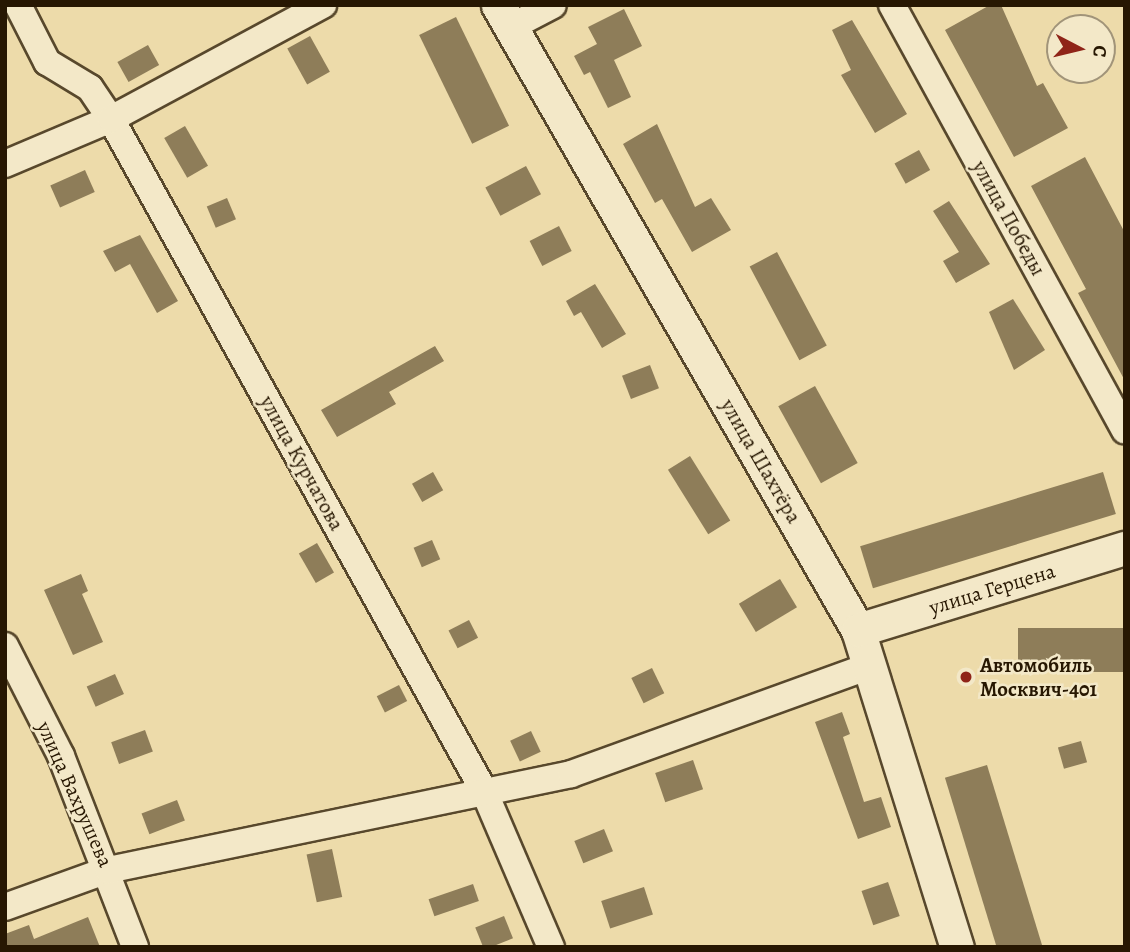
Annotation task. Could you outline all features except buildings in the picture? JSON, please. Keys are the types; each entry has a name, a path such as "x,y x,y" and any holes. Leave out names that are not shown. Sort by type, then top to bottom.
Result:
{"street":[{"name":"улица Курчатова","path":"18,5 47,62 90,88 111,119 484,791 551,947"},
{"path":"5,164 111,119 323,5"},
{"path":"504,16 552,5"},
{"name":"улица Победы","path":"892,5 1125,430"},
{"name":"улица Шахтёра","path":"504,16 859,631 957,947"},
{"name":"улица Герцена","path":"859,631 1125,548"},
{"name":"улица Вахрушева","path":"5,646 108,870 135,947"},
{"path":"5,907 108,870 571,774 869,666"}],"place":[{"name":"Автомобиль Москвич-401","path":"966,677"}]}
